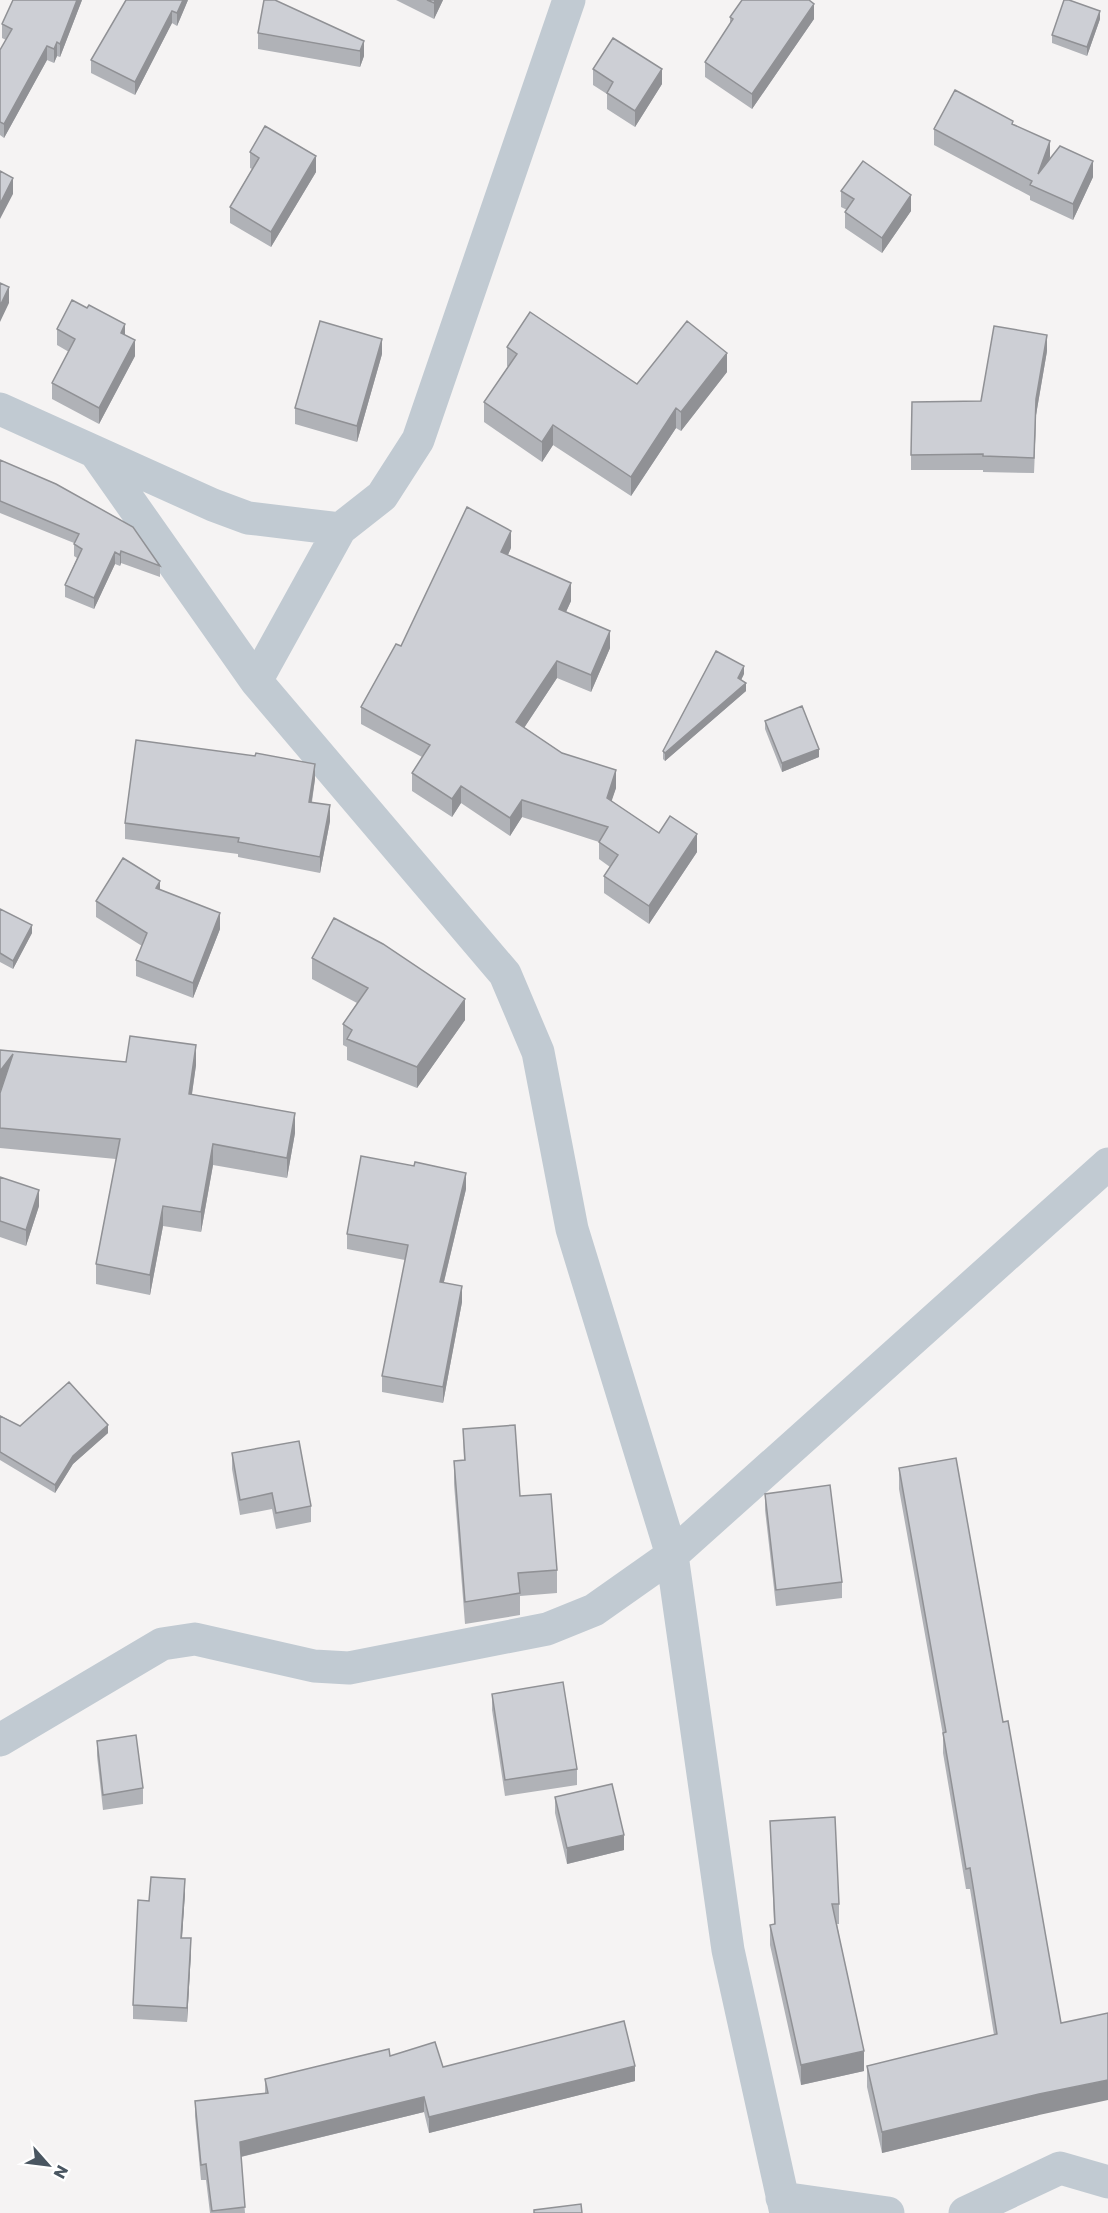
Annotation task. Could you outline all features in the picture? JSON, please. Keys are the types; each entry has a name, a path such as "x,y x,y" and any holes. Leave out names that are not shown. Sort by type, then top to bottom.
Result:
{"street":[{"path":"256,681 340,528 382,496 418,440 569,0"},
{"path":"0,409 213,505 248,518 340,528"},
{"path":"95,452 256,681 505,974 538,1052 572,1229 672,1555 728,1950 784,2206 888,2213"},
{"path":"0,1740 162,1644 195,1639 314,1666 349,1668 547,1629 594,1610 672,1555 1108,1164"},
{"path":"965,2213 1060,2168 1108,2182"}],"building":[{"path":"13,0 77,0 60,44 57,42 54,49 47,46 4,124 0,122 0,50 12,29 2,24"},
{"path":"126,0 183,0 177,13 172,11 135,82 91,60"},
{"path":"264,0 275,0 364,41 360,51 258,33"},
{"path":"742,0 809,0 814,4 752,94 705,62 733,19 730,17"},
{"path":"1064,0 1100,11 1087,47 1052,35"},
{"path":"613,38 662,69 635,111 607,93 613,82 593,69"},
{"path":"955,90 1013,121 1012,124 1050,141 1038,174 1060,146 1093,161 1073,204 1030,185 1032,181 934,129"},
{"path":"265,126 316,156 271,232 230,207 259,158 250,152"},
{"path":"863,161 911,195 882,238 845,212 854,199 841,191"},
{"path":"0,171 13,178 0,204"},
{"path":"0,283 9,287 0,306"},
{"path":"72,300 87,308 89,305 125,324 121,333 135,340 99,408 52,383 75,339 57,329"},
{"path":"530,312 637,384 687,321 727,353 681,412 676,408 631,477 553,425 542,442 484,402 517,354 507,347"},
{"path":"320,321 382,339 357,426 295,408"},
{"path":"994,326 1047,335 1036,399 1034,458 983,456 983,454 911,455 912,402 981,401"},
{"path":"0,460 56,484 133,527 160,566 121,551 120,555 115,552 94,598 65,585 82,549 74,544 79,534 0,501"},
{"path":"467,507 511,531 501,552 571,583 559,609 610,631 591,675 557,661 516,722 562,753 616,770 607,798 659,833 670,816 697,834 649,906 604,876 618,855 599,842 608,827 522,800 510,818 461,786 452,799 412,773 430,745 361,707 396,644 401,646"},
{"path":"716,651 744,666 738,678 746,683 665,753 663,751"},
{"path":"802,706 819,749 782,763 765,721"},
{"path":"136,740 255,756 256,753 315,764 309,802 330,805 320,857 238,842 239,838 125,823"},
{"path":"123,858 160,881 156,888 220,913 193,983 136,960 147,933 96,901"},
{"path":"0,909 32,925 13,961 0,953"},
{"path":"334,918 383,944 465,999 417,1067 347,1039 352,1030 343,1024 368,988 312,958"},
{"path":"130,1036 196,1045 189,1094 295,1113 287,1158 213,1144 201,1212 163,1206 150,1275 96,1264 120,1139 0,1128 0,1093 13,1054 0,1071 0,1050 126,1062"},
{"path":"361,1156 414,1166 415,1162 466,1173 440,1282 462,1286 443,1387 382,1376 408,1245 347,1234"},
{"path":"0,1177 39,1190 26,1230 0,1221"},
{"path":"69,1382 108,1425 73,1456 55,1485 0,1452 0,1416 20,1426"},
{"path":"515,1425 520,1496 551,1494 557,1570 518,1573 520,1593 465,1602 454,1461 465,1460 463,1429"},
{"path":"299,1441 311,1506 276,1513 272,1493 240,1500 232,1453"},
{"path":"956,1458 1003,1722 1008,1721 1061,2023 1108,2013 1108,2080 1039,2094 882,2132 867,2066 997,2034 970,1868 966,1869 943,1733 946,1732 899,1468"},
{"path":"830,1485 842,1582 776,1590 765,1494"},
{"path":"563,1682 577,1769 505,1780 492,1694"},
{"path":"136,1735 143,1788 103,1795 97,1741"},
{"path":"612,1784 624,1835 567,1848 555,1797"},
{"path":"835,1817 839,1904 832,1904 864,2051 801,2065 770,1925 775,1924 770,1821"},
{"path":"151,1877 185,1879 181,1938 191,1938 187,2008 133,2005 138,1900 149,1901"},
{"path":"624,2021 635,2066 429,2117 424,2097 240,2142 245,2207 212,2211 206,2164 201,2165 195,2101 268,2093 265,2079 389,2049 390,2056 435,2042 443,2067"},
{"path":"581,2204 582,2213 534,2213 534,2210"}]}
